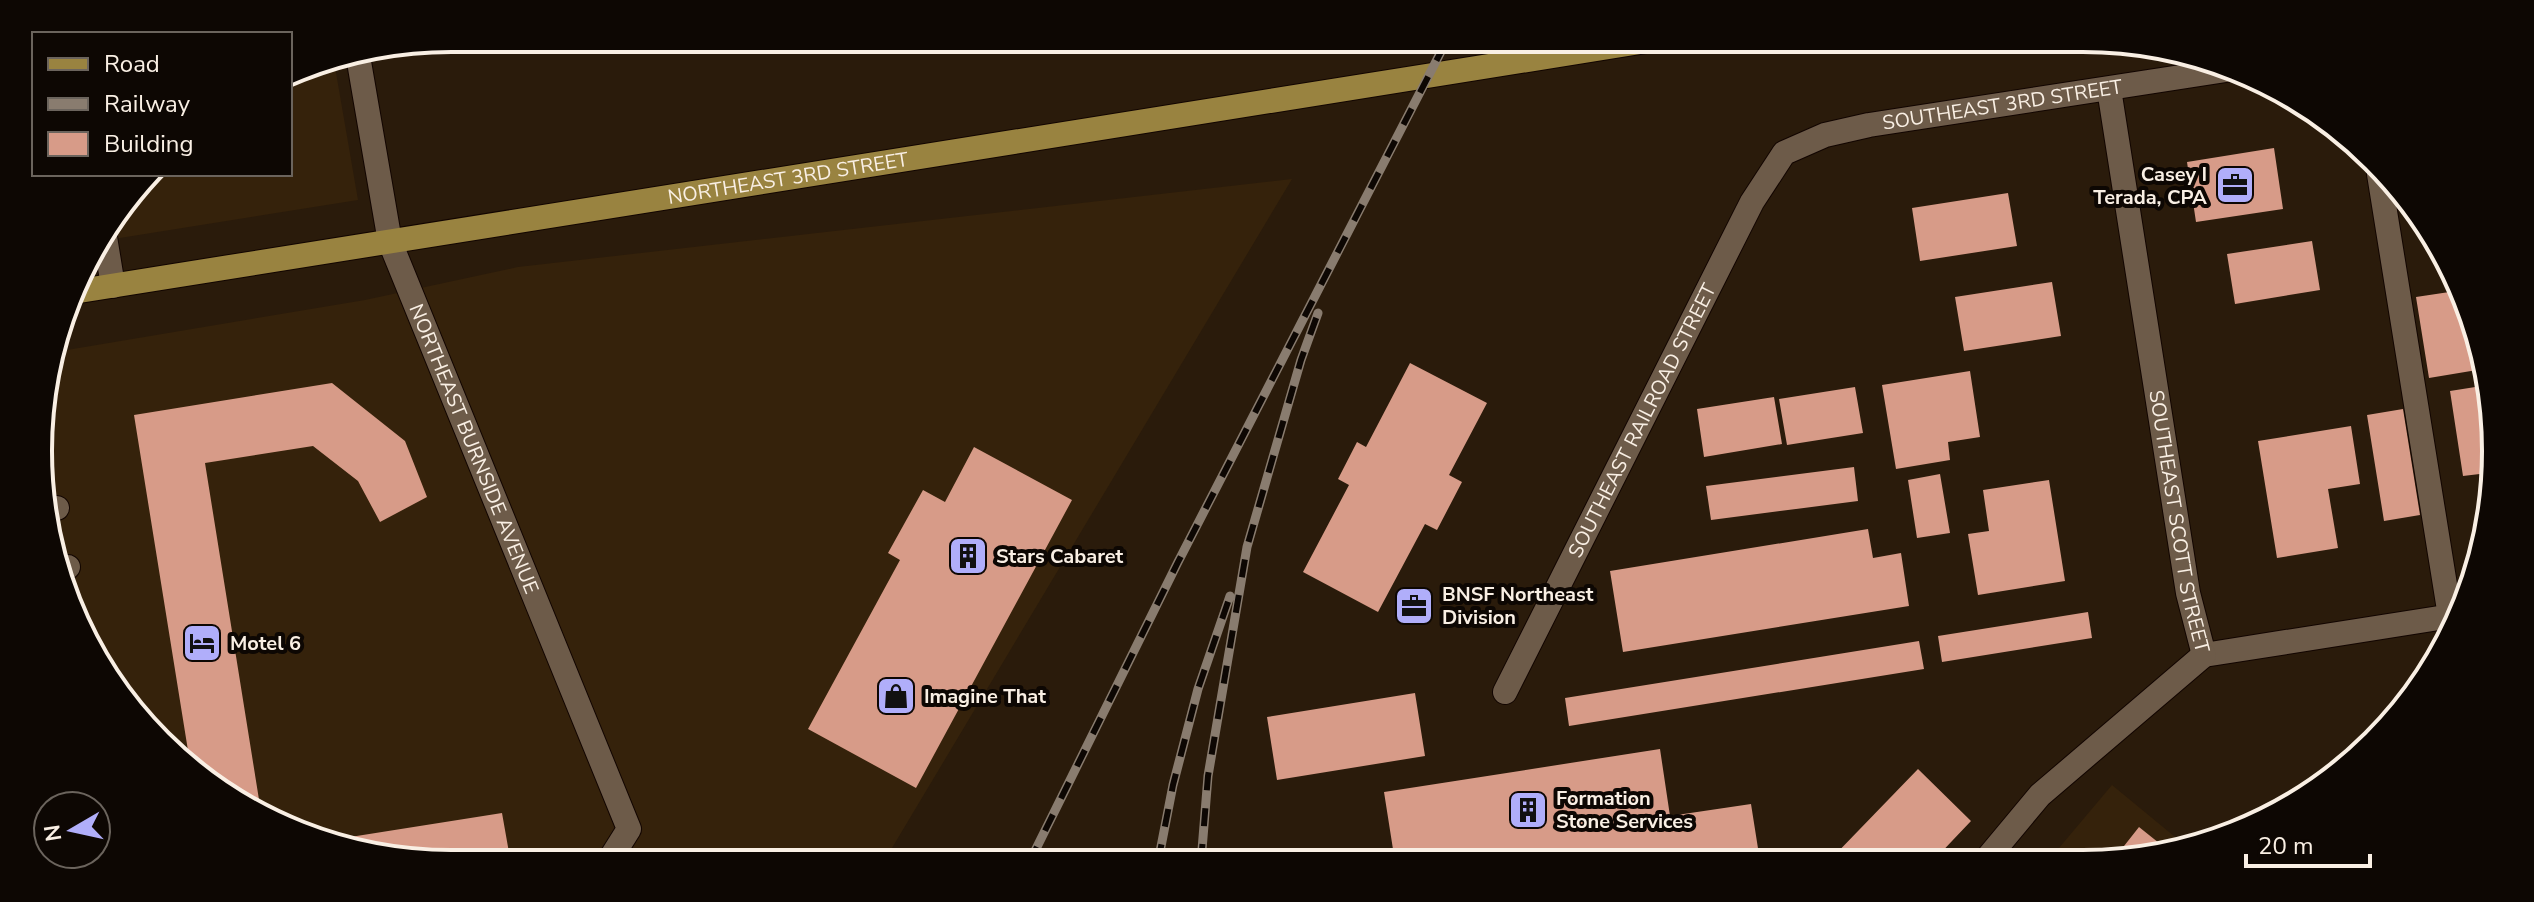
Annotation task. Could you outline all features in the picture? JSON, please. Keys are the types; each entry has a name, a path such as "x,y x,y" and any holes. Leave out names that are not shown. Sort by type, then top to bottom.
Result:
{"main road":[{"name":"NORTHEAST 3RD STREET","path":"86,290 1574,52"}],"street":[{"name":"NORTHEAST BURNSIDE AVENUE","path":"359,63 390,242 629,829 616,850"},
{"name":"SOUTHEAST 3RD STREET","path":"1784,153 1825,135 1869,125 2210,73"},
{"name":"SOUTHEAST SCOTT STREET","path":"1994,850 2040,795 2204,655 2188,593 2109,89"},
{"name":"SOUTHEAST RAILROAD STREET","path":"1505,692 1745,216 1784,153"},
{"path":"2381,186 2452,604"},
{"path":"107,248 113,286"},
{"path":"2204,655 2446,617"}],"shaded area":[{"path":"335,70 358,200 113,239 134,208 162,176 292,176 292,85"},
{"path":"1292,179 891,850 451,850 373,842 298,820 229,783 169,733 119,673 82,604 66,554 55,503 53,425 65,350 365,300 518,267"},
{"path":"2112,785 2177,838 2135,847 2057,850"}],"building":[{"name":"Casey I Terada, CPA","path":"2274,148 2283,209 2196,222 2187,162"},
{"path":"2008,193 2017,246 1920,261 1912,208"},
{"path":"2312,241 2320,290 2235,304 2227,254"},
{"path":"2052,282 2061,336 1964,351 1955,297"},
{"path":"2449,292 2473,371 2429,378 2416,297"},
{"path":"1410,363 1487,403 1449,475 1462,482 1437,530 1425,524 1378,612 1303,572 1349,485 1338,479 1357,442 1366,447"},
{"path":"1970,371 1980,437 1948,442 1950,460 1896,469 1882,385"},
{"name":"Motel 6","path":"332,383 405,441 427,497 380,522 358,481 313,446 205,463 259,801 229,783 188,751 134,415"},
{"path":"1855,387 1863,433 1787,445 1779,399"},
{"path":"2477,387 2481,474 2463,476 2450,391"},
{"path":"1774,397 1782,444 1704,457 1697,409"},
{"path":"2403,409 2420,515 2384,521 2367,415"},
{"path":"2351,426 2360,484 2328,489 2338,548 2277,558 2258,441"},
{"path":"974,447 1072,500 916,788 808,729 900,560 888,553 923,490 945,502"},
{"path":"1854,467 1858,501 1711,520 1706,486"},
{"path":"1940,474 1950,533 1917,538 1908,480"},
{"path":"2049,480 2065,581 1978,595 1968,534 1989,531 1983,490"},
{"path":"1868,529 1873,558 1901,553 1909,606 1623,652 1610,571"},
{"path":"2088,612 2092,638 1942,662 1938,636"},
{"path":"1919,641 1924,669 1569,726 1565,698"},
{"path":"1415,693 1425,756 1277,780 1267,717"},
{"name":"Formation Stone Services","path":"1660,749 1670,816 1751,804 1758,850 1393,850 1384,792"},
{"path":"1918,769 1971,821 1943,850 1840,850"},
{"path":"502,813 509,850 399,847 351,837"},
{"path":"2139,827 2158,843 2135,847 2122,848"}],"railway":[{"path":"1035,850 1178,562 1441,52"},
{"path":"1202,850 1208,776 1247,547 1301,360 1318,313"},
{"path":"1160,850 1173,785 1198,689 1230,596"}],"place":[{"name":"Casey I Terada, CPA","path":"2235,185"},
{"name":"Stars Cabaret","path":"968,556"},
{"name":"BNSF Northeast Division","path":"1414,606"},
{"name":"Motel 6","path":"202,643"},
{"name":"Imagine That","path":"896,696"},
{"name":"Formation Stone Services","path":"1528,810"}]}
